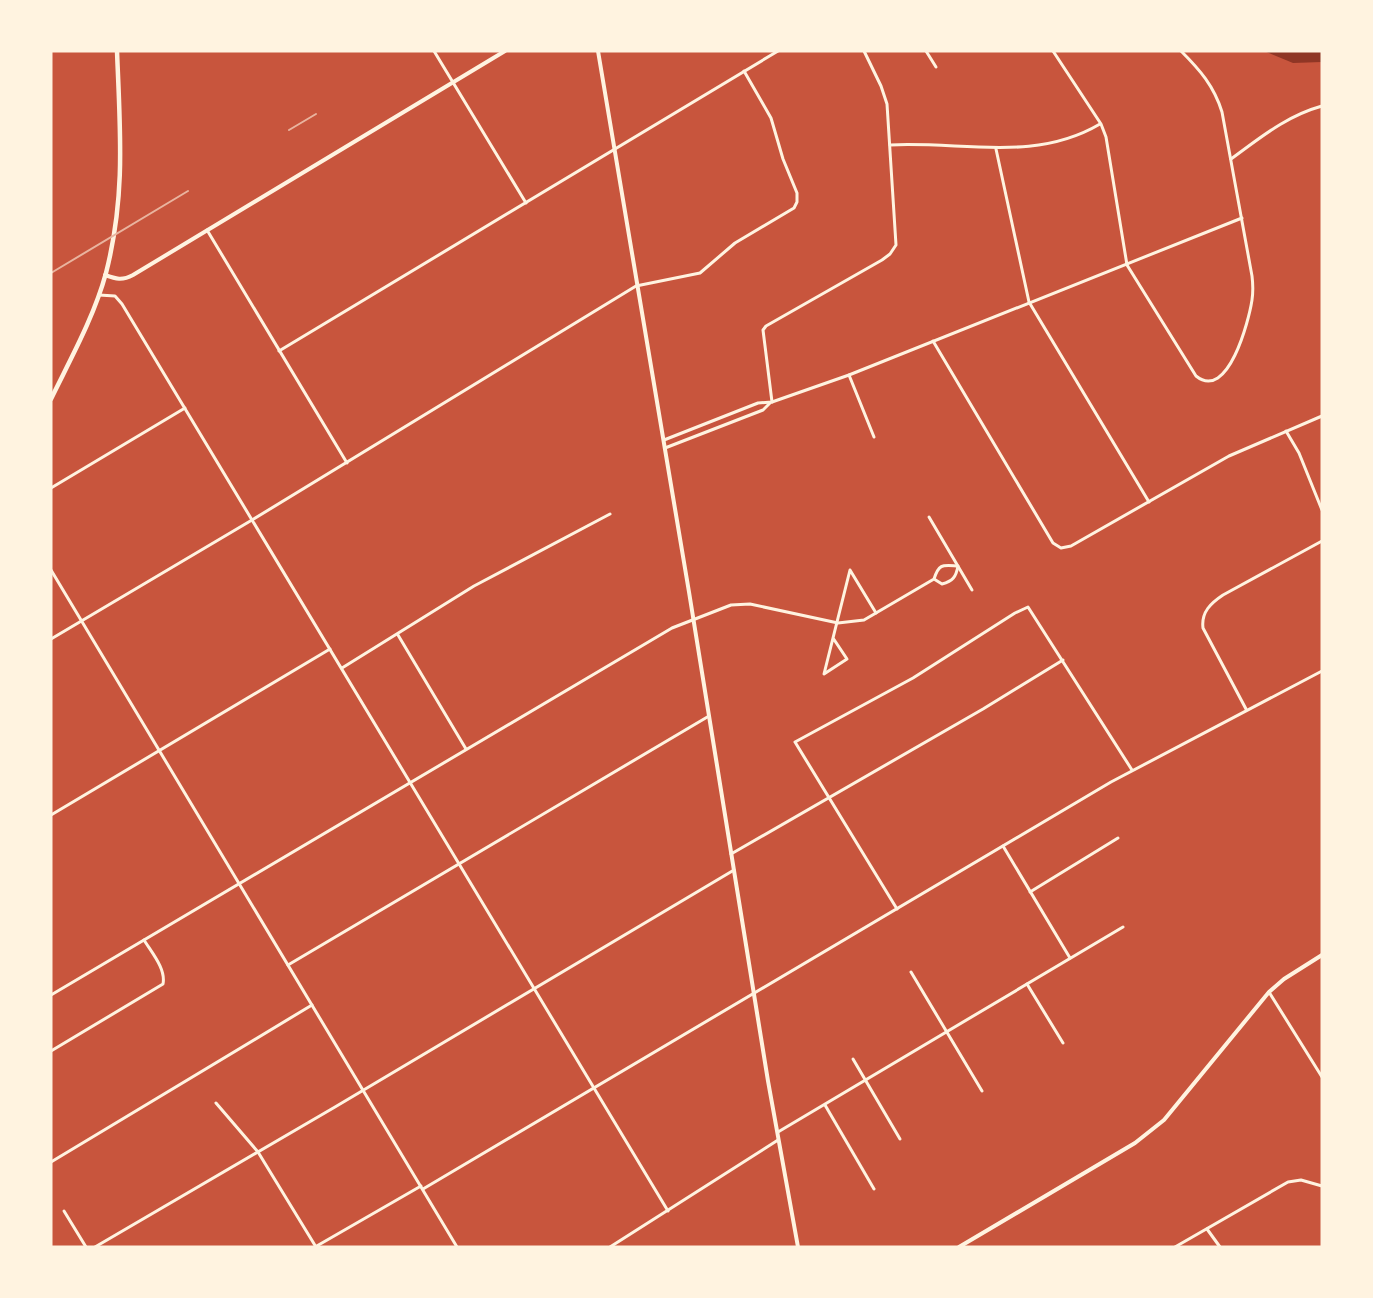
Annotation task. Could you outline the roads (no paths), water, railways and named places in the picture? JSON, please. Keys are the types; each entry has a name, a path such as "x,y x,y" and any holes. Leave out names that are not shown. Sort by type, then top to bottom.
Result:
{"main road":[{"path":"51,399 83,335 99,295 118,212 121,169 117,51"}],"street":[{"path":"434,51 526,203"},
{"path":"105,275 125,279 505,51"},
{"path":"598,51 798,1247"},
{"path":"279,351 778,51"},
{"path":"771,402 763,330 766,326 882,260 894,249 896,243 886,100 864,51"},
{"path":"926,51 936,67"},
{"path":"1053,51 1101,124 1106,137 1127,264 1196,376 1206,381 1223,374 1234,359 1252,299 1251,265 1218,99 1204,75 1181,51"},
{"path":"51,639 252,520 636,286 703,271 735,243 791,211 796,205 797,193 783,159 771,118 744,71"},
{"path":"1231,159 1274,127 1290,118 1322,106"},
{"path":"890,145 996,149 1057,143 1101,124"},
{"path":"996,149 1029,302 1149,502"},
{"path":"664,440 759,403 771,402 849,375 1242,218"},
{"path":"207,230 346,463"},
{"path":"99,295 107,294 118,299 668,1211"},
{"path":"933,341 1056,546 1061,548 1071,546 1229,456 1322,416"},
{"path":"849,375 874,437"},
{"path":"665,448 763,410 771,402"},
{"path":"51,488 185,408"},
{"path":"1287,431 1299,453 1322,510"},
{"path":"342,668 502,570 610,514"},
{"path":"929,517 972,590"},
{"path":"1246,710 1203,628 1204,614 1210,604 1223,595 1322,541"},
{"path":"51,995 672,628 731,605 750,604 838,623 864,620 934,579 937,570 944,565 958,566"},
{"path":"934,579 942,584 950,582 956,577 958,566"},
{"path":"51,570 457,1247"},
{"path":"833,638 847,659 824,674 833,638 838,623 850,570 876,613"},
{"path":"897,909 795,742 913,678 1015,613 1028,608 1132,770"},
{"path":"397,634 466,749"},
{"path":"51,815 330,648"},
{"path":"732,854 1063,660"},
{"path":"216,1103 258,1152 316,1247 594,1087 1132,770 1167,754 1322,671"},
{"path":"288,965 709,716"},
{"path":"1030,892 1118,838"},
{"path":"1003,846 1070,958"},
{"path":"95,1247 734,870"},
{"path":"777,1132 1123,927"},
{"path":"51,1051 163,984 164,976 144,940"},
{"path":"959,1247 1073,1181 1151,1131 1164,1120 1269,992 1284,979 1322,955"},
{"path":"911,972 982,1091"},
{"path":"1028,984 1063,1043"},
{"path":"1269,992 1322,1077"},
{"path":"51,1162 312,1005"},
{"path":"854,1059 900,1139"},
{"path":"824,1105 874,1189"},
{"path":"610,1247 779,1140"},
{"path":"1175,1247 1288,1182 1301,1180 1322,1186"},
{"path":"64,1211 86,1247"},
{"path":"1207,1229 1220,1247"}],"railway":[{"path":"289,130 316,114"},
{"path":"51,273 188,191"}]}
